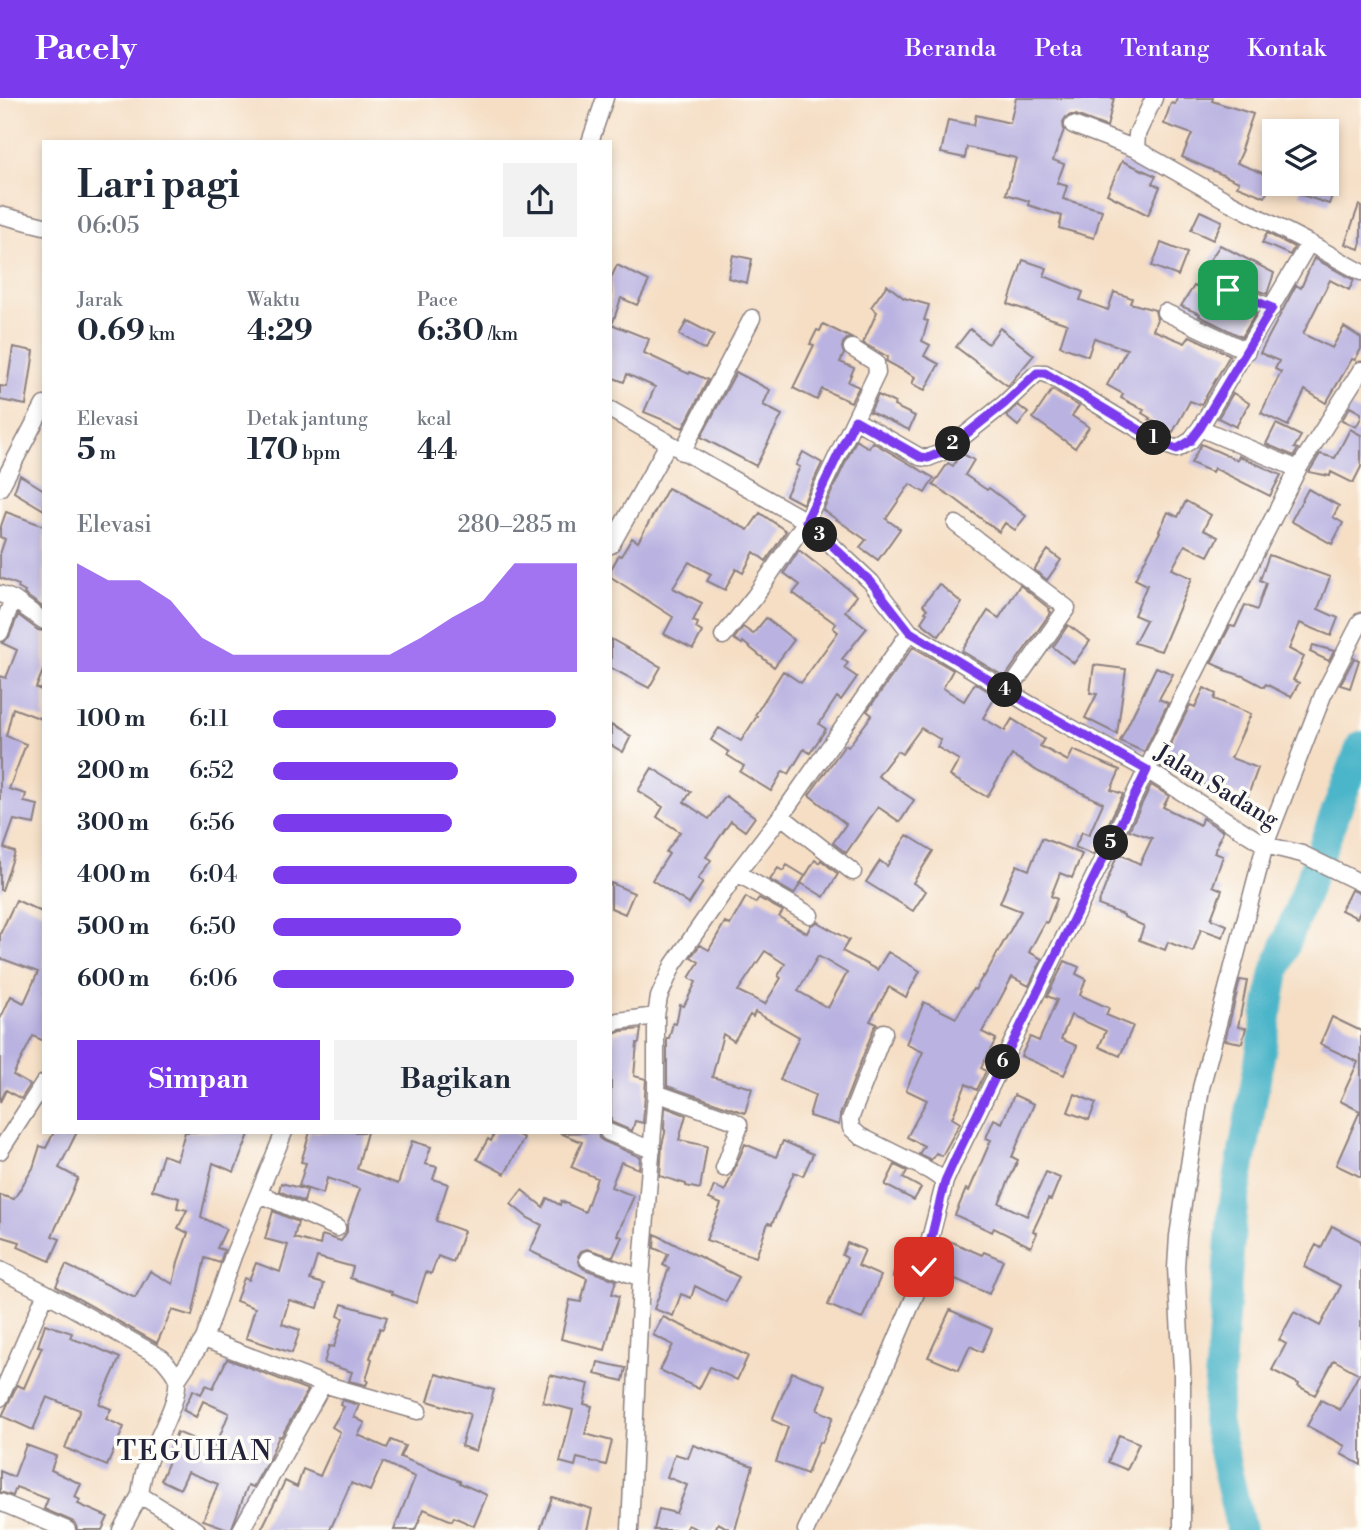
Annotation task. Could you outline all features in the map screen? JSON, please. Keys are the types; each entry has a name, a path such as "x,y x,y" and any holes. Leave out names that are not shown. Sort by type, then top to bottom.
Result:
{"street":[{"path":"591,140 605,98"},
{"path":"1136,149 1137,134 1154,98"},
{"path":"1073,125 1136,149 1361,272"},
{"path":"0,215 42,226"},
{"path":"855,420 920,457 928,458 945,451 1004,404 1037,373 1045,373 1163,444 1177,449 1190,441 1200,428 1309,243"},
{"path":"1228,290 1272,308"},
{"path":"1165,312 1247,351"},
{"path":"612,543 675,448 752,318"},
{"path":"723,636 806,521 877,373 876,363 852,348"},
{"path":"806,1530 880,1378 916,1293 945,1181 1220,621 1298,469 1361,370"},
{"path":"0,488 42,409"},
{"path":"612,411 806,521 871,582 910,632 673,965 659,997 656,1016 656,1093 641,1278 630,1530"},
{"path":"1200,428 1298,469"},
{"path":"956,524 1067,608 1008,692"},
{"path":"0,633 6,597 42,620"},
{"path":"1182,1530 1182,1368 1178,1236 1201,1088 1265,845 1323,695 1361,621"},
{"name":"Jalan Sadang","path":"910,632 1008,692 1147,770 1265,845 1301,854 1361,883"},
{"path":"781,816 853,872"},
{"path":"737,873 810,915"},
{"path":"612,1024 656,1016"},
{"path":"884,1032 850,1119 850,1128 860,1136 945,1181"},
{"path":"0,1151 42,1086"},
{"path":"656,1093 739,1124 724,1168"},
{"path":"121,1530 140,1495 144,1473 172,1404 177,1380 204,1339 233,1256 283,1134"},
{"path":"612,1134 652,1150"},
{"path":"260,1194 337,1228"},
{"path":"588,1259 641,1278"},
{"path":"0,1270 162,1358 177,1380"},
{"path":"0,1398 46,1293"},
{"path":"204,1339 323,1384 418,1410"},
{"path":"241,1530 323,1384"},
{"path":"140,1495 197,1530"},
{"path":"0,1502 67,1530"}],"building":[{"path":"1016,98 1114,98 1107,127 1076,115 1066,117 1053,160 1064,164 1057,183 1067,186 1063,199 1102,210 1094,238 1059,228 1062,216 1028,205 1029,201 1006,194 1016,158 967,147 965,158 941,153 948,120 974,125 976,115 1010,123"},
{"path":"1177,98 1213,98 1212,101 1253,114 1237,163 1262,173 1262,196 1237,186 1239,182 1182,157 1192,134 1164,124 1171,103 1175,104"},
{"path":"1122,161 1156,176 1152,183 1160,187 1148,215 1107,194"},
{"path":"1305,196 1332,196 1329,204"},
{"path":"1359,205 1361,242 1359,249 1345,244"},
{"path":"1200,211 1222,221 1213,240 1191,230"},
{"path":"1267,233 1294,247 1290,255 1262,243"},
{"path":"1161,243 1187,253 1178,276 1152,266"},
{"path":"1220,245 1274,273 1267,294 1230,280 1232,273 1210,260"},
{"path":"733,255 752,259 747,283 728,278"},
{"path":"1314,258 1354,280 1349,290 1330,280 1303,334 1332,348 1344,327 1361,338 1361,349 1355,360 1352,359 1326,403 1305,390 1288,426 1261,413 1281,372 1275,369 1279,361 1260,353 1296,285 1301,288"},
{"path":"1023,260 1047,268 1044,276 1083,292 1080,300 1108,310 1114,292 1132,298 1130,303 1155,310 1157,319 1153,330 1185,343 1190,336 1230,355 1201,405 1190,401 1173,432 1149,419 1142,413 1144,410 1121,398 1123,394 1107,385 1127,349 1094,338 1088,356 1060,346 1067,324 1008,304"},
{"path":"617,265 649,281 637,305 621,298 613,322 612,322 612,276"},
{"path":"887,285 904,298 929,305 922,341 930,345 924,356 939,364 925,390 912,384 915,377 886,361 888,357 863,343 877,312 871,307"},
{"path":"1194,286 1256,313 1242,337 1181,306"},
{"path":"687,321 714,335 705,350 679,335"},
{"path":"612,324 649,339 644,353 708,380 683,428 644,412 655,387 627,374 624,382 612,377"},
{"path":"823,324 851,338 843,343 844,354 840,362 854,368 848,382 859,387 851,402 822,389 817,400 793,388 814,345 810,344"},
{"path":"1000,328 1034,355 1008,386 956,347 970,329 988,344"},
{"path":"13,347 34,351 26,405 0,400 0,386 7,387"},
{"path":"736,372 770,390 763,405 782,415 756,466 701,437"},
{"path":"1052,390 1079,406 1072,416 1089,427 1075,448 1033,418"},
{"path":"1233,393 1249,403 1236,427 1218,418"},
{"path":"878,395 915,416 909,430 870,412"},
{"path":"1018,405 1028,413 1018,426 1006,416"},
{"path":"1350,407 1361,413 1356,427 1342,420"},
{"path":"1276,424 1301,436 1294,448 1298,449 1294,456 1266,444"},
{"path":"1350,429 1361,435 1361,467 1353,483 1331,472 1330,476 1309,472 1320,454 1335,458"},
{"path":"856,440 869,448 872,442 934,478 925,493 910,484 886,519 900,529 878,560 860,547 866,540 823,510"},
{"path":"1201,444 1237,460 1239,456 1281,475 1270,496 1214,468 1212,472 1191,463"},
{"path":"803,452 822,463 803,504 786,495 800,467 796,465"},
{"path":"961,453 974,460 965,475 987,490 989,488 1026,516 1015,530 1005,523 999,532 933,485 948,463 953,466"},
{"path":"20,475 42,489 42,509 14,492"},
{"path":"668,488 748,530 760,513 786,531 766,561 754,552 743,573 736,569 725,590 707,581 711,574 689,562 673,588 702,603 693,621 698,623 696,628 702,632 693,649 664,634 673,617 612,578 612,567 619,555 621,556 632,538 638,542"},
{"path":"1308,489 1339,506 1333,517 1343,523 1332,544 1291,521"},
{"path":"1186,501 1211,515 1203,530 1218,537 1208,556 1185,545 1172,569 1192,578 1161,651 1134,643 1146,620 1134,615 1147,585 1135,579 1168,512 1178,517"},
{"path":"6,512 42,525 42,607 24,594 25,592 18,588 19,585 0,578 0,554 5,539 0,537"},
{"path":"799,550 857,596 845,611 867,628 842,659 848,663 844,668 857,677 841,700 837,697 819,724 826,729 810,753 804,749 789,774 783,771 771,791 740,772 744,766 711,740 719,728 741,741 783,671 801,683 838,632 833,628 836,624 793,593 800,585 784,573"},
{"path":"1048,550 1061,560 1047,580 1034,570"},
{"path":"1269,555 1330,577 1318,609 1338,618 1331,636 1300,623 1289,649 1304,657 1293,680 1299,683 1291,697 1266,684 1264,687 1211,663 1230,626 1235,627 1245,605 1257,610 1266,583 1260,580"},
{"path":"939,584 962,603 939,636 921,622 927,613 923,605"},
{"path":"1020,585 1051,612 1005,677 962,651 988,611 999,618"},
{"path":"18,615 42,631 42,673 36,688 42,690 42,719 13,708 6,736 26,744 9,789 26,794 24,802 38,805 34,824 14,820 4,848 15,852 0,890 0,676 6,678 17,650 2,643 9,637"},
{"path":"766,618 794,640 774,667 743,642 742,644 734,639 743,627 753,634"},
{"path":"1068,625 1090,641 1074,663 1053,647"},
{"path":"612,640 661,667 649,688 612,669"},
{"path":"1313,645 1334,651 1329,661 1310,652"},
{"path":"913,647 953,670 943,688 964,701 975,683 996,696 983,718 1005,731 1012,719 1044,739 1040,746 1068,761 1073,750 1120,770 1111,790 1123,794 1093,855 1075,847 1082,832 1089,835 1103,803 1039,772 1012,755 987,797 950,776 959,760 937,747 941,740 921,728 902,754 897,751 878,776 914,800 900,822 878,807 846,853 833,843 846,824 809,795 845,745 848,747 872,715 867,711"},
{"path":"1354,658 1359,660 1350,688 1340,685"},
{"path":"1094,665 1126,669 1117,734 1085,718 1097,694 1090,693"},
{"path":"1156,667 1173,674 1159,699 1168,703 1144,752 1120,741"},
{"path":"1204,688 1216,694 1214,699 1251,714 1231,758 1258,768 1247,798 1214,786 1212,790 1198,781 1200,779 1174,767 1171,773 1160,766 1190,705 1195,707"},
{"path":"612,726 631,736 623,752 612,746"},
{"path":"652,768 691,792 684,802 709,819 726,796 755,817 745,831 731,821 706,857 711,860 698,879 703,882 689,904 652,880 680,832 657,817 663,807 638,791"},
{"path":"1151,785 1169,796 1163,807 1200,825 1202,818 1223,831 1214,853 1223,856 1213,886 1222,890 1211,919 1227,925 1223,937 1201,929 1193,952 1168,942 1165,950 1139,940 1144,926 1098,905 1118,853 1140,864 1152,838 1129,830"},
{"path":"907,835 933,851 913,883 926,891 913,911 866,882 880,861 887,866"},
{"path":"1042,838 1082,854 1072,878 1060,873 1051,896 1057,899 1047,923 1045,922 1029,952 1042,959 1029,986 1012,977 982,1032 996,1039 981,1068 986,1071 977,1090 966,1084 952,1118 960,1123 942,1156 936,1153 931,1160 919,1154 924,1146 907,1137 927,1100 906,1090 923,1052 906,1044 924,1002 956,1018 973,989 975,990 984,977 1021,911 1000,903 1010,879 1017,865 1029,870"},
{"path":"815,860 819,863 821,860 838,874 824,897 801,883"},
{"path":"787,865 805,876 794,894 770,880 778,868 783,871"},
{"path":"612,883 634,893 625,914 612,908"},
{"path":"1351,890 1361,893 1361,910 1357,918 1341,910"},
{"path":"746,897 755,903 759,898 783,911 779,917 807,933 811,925 817,922 849,940 842,951 877,970 888,952 920,971 906,997 889,987 870,1021 877,1024 840,1115 839,1125 809,1116 815,1095 780,1080 799,1037 755,1012 753,1017 750,1015 734,1041 723,1034 712,1077 752,1088 745,1113 667,1086 667,1038 673,1023 676,1024 680,1005 684,1006 696,982 689,978 699,962 691,957 700,945 709,950 725,922 730,925","holes":["765,951 785,964 778,976 781,978 765,1004 738,991","818,956 847,973 828,1008 798,991"]},
{"path":"16,900 42,912 42,1040 33,1036 13,1075 30,1085 21,1099 6,1090 0,1102 0,1019 11,996 24,1003 38,972 0,958 0,934"},
{"path":"1065,961 1079,967 1076,974 1086,979 1080,995 1109,1008 1106,1015 1133,1026 1120,1056 1099,1047 1106,1031 1071,1015 1061,1039 1077,1046 1064,1075 1021,1056 1030,1037 1039,1041 1057,1000 1047,996"},
{"path":"1240,980 1247,981 1238,1027 1246,1028 1242,1043 1225,1040"},
{"path":"1332,1017 1361,1031 1361,1177 1336,1165 1360,1111 1340,1101 1358,1062 1320,1044"},
{"path":"641,1029 634,1076 646,1079 643,1123 635,1121 632,1131 612,1122 612,1042 614,1034"},
{"path":"1075,1094 1096,1103 1089,1120 1068,1112"},
{"path":"1014,1095 1034,1104 1012,1157 1018,1160 999,1203 1027,1216 1046,1172 1060,1178 1033,1231 1037,1233 1031,1247 994,1228 992,1232 955,1215 966,1189 969,1191 991,1140 986,1138 994,1119 1002,1123"},
{"path":"665,1107 686,1115 679,1140 707,1146 700,1189 660,1176"},
{"path":"53,1134 76,1134 59,1168 78,1178 52,1236 60,1239 50,1261 18,1247 20,1242 0,1236 0,1195 14,1199 33,1168 40,1146 46,1148"},
{"path":"184,1134 249,1134 234,1172 213,1163 201,1217 226,1229 217,1248 224,1250 220,1263 205,1258 192,1316 172,1310 157,1343 56,1286 66,1265 135,1298 150,1271 173,1284 188,1233 178,1228 187,1210 177,1208 179,1198 152,1190 163,1155 177,1160"},
{"path":"309,1134 366,1134 357,1169 398,1184 412,1141 431,1147 425,1164 437,1167 433,1179 448,1184 436,1221 464,1231 453,1262 438,1256 431,1274 426,1272 416,1303 350,1278 353,1267 317,1257 310,1280 324,1284 318,1308 289,1300 282,1324 300,1330 292,1353 246,1338 255,1308 236,1301 244,1278 249,1280 256,1263 280,1272 288,1245 265,1239 273,1211 298,1222 294,1238 320,1245 322,1235 341,1241 347,1232 360,1189 327,1178 323,1194 299,1186 306,1163 301,1162"},
{"path":"494,1134 516,1134 524,1138 505,1174 477,1159 488,1139 491,1141"},
{"path":"562,1134 598,1134 603,1141 640,1157 639,1169 621,1162 611,1187 634,1196 617,1235 622,1237 613,1257 587,1249 581,1251 578,1256 584,1269 616,1280 612,1294 619,1296 605,1350 561,1339 570,1300 581,1302 587,1278 530,1251 542,1225 511,1204 522,1190 543,1207 547,1198 585,1212 597,1178 571,1167 582,1142"},
{"path":"783,1141 813,1154 803,1176 794,1172 772,1224 768,1223 756,1257 706,1240 721,1204 709,1199 714,1186 725,1191 745,1144 776,1157"},
{"path":"895,1165 907,1171 903,1178 921,1188 914,1200 885,1185"},
{"path":"281,1183 307,1190 304,1202 279,1191"},
{"path":"1332,1226 1361,1241 1361,1465 1341,1454 1345,1446 1307,1426 1321,1400 1340,1410 1359,1374 1334,1360 1315,1395 1272,1370 1286,1344 1279,1340 1294,1312 1320,1326 1341,1286 1304,1267 1316,1245 1321,1248"},
{"path":"655,1234 739,1277 726,1302 695,1286 691,1298 681,1294 673,1316 654,1309 669,1268 663,1265 668,1254 654,1248"},
{"path":"945,1239 982,1255 984,1252 1003,1260 989,1294 933,1269"},
{"path":"847,1243 865,1250 858,1266 881,1276 862,1319 828,1305 847,1258 842,1255"},
{"path":"898,1252 915,1256 908,1280 893,1277"},
{"path":"342,1304 387,1317 383,1329 380,1328 370,1358 372,1359 366,1385 349,1381 352,1372 324,1363 329,1346 334,1347 343,1318 338,1316"},
{"path":"950,1310 992,1329 982,1352 970,1346 959,1370 928,1357"},
{"path":"663,1317 748,1356 737,1380 710,1367 699,1389 660,1370 673,1345 653,1335"},
{"path":"45,1324 72,1333 70,1338 120,1358 99,1404 111,1409 106,1419 124,1427 107,1466 65,1448 80,1410 47,1397 33,1430 2,1416 17,1385 24,1388 42,1347 38,1346"},
{"path":"227,1359 308,1390 281,1437 279,1436 253,1487 248,1485 231,1530 203,1520 218,1484 188,1472 180,1489 161,1480 169,1461 165,1460 177,1432 215,1448 229,1413 203,1401 196,1417 183,1410 193,1390 201,1394 206,1385 213,1388"},
{"path":"598,1362 626,1368 623,1381 595,1374"},
{"path":"792,1372 826,1385 817,1410 833,1417 822,1443 819,1442 807,1474 776,1462 788,1427 772,1420"},
{"path":"436,1374 494,1390 476,1451 461,1446 470,1414 428,1401"},
{"path":"550,1375 589,1384 584,1404 592,1406 585,1434 612,1441 606,1465 577,1458 575,1466 560,1462 573,1410 543,1402"},
{"path":"342,1400 359,1405 354,1417 365,1423 358,1435 387,1448 391,1440 405,1446 400,1457 487,1495 474,1526 454,1517 452,1521 424,1509 415,1530 394,1530 415,1477 383,1462 370,1491 351,1483 330,1530 261,1530 285,1481 297,1487 303,1469 320,1476 340,1432 332,1427 344,1407 340,1405"},
{"path":"1119,1435 1139,1443 1127,1470 1108,1462"},
{"path":"26,1445 56,1456 51,1470 81,1484 75,1497 80,1500 78,1504 108,1517 102,1530 77,1530 72,1521 44,1509 48,1499 16,1487 13,1496 0,1492 0,1471 14,1477"},
{"path":"693,1445 753,1466 735,1530 718,1523 715,1530 699,1530 688,1525 686,1530 654,1530 659,1509 676,1513 687,1485 667,1477 675,1454 688,1458"},
{"path":"552,1497 592,1509 587,1530 540,1530"}],"waterway":[{"path":"1241,1530 1216,1421 1232,1214 1275,972 1361,746"}],"district":[{"name":"TEGUHAN","path":"195,1450"}],"route":[{"path":"924,1267 945,1181 1147,770 1029,704 910,632 871,582 806,521 855,420 920,457 928,458 945,451 1004,404 1037,373 1045,373 1163,444 1177,449 1185,445 1200,428 1272,308 1228,290"}]}
